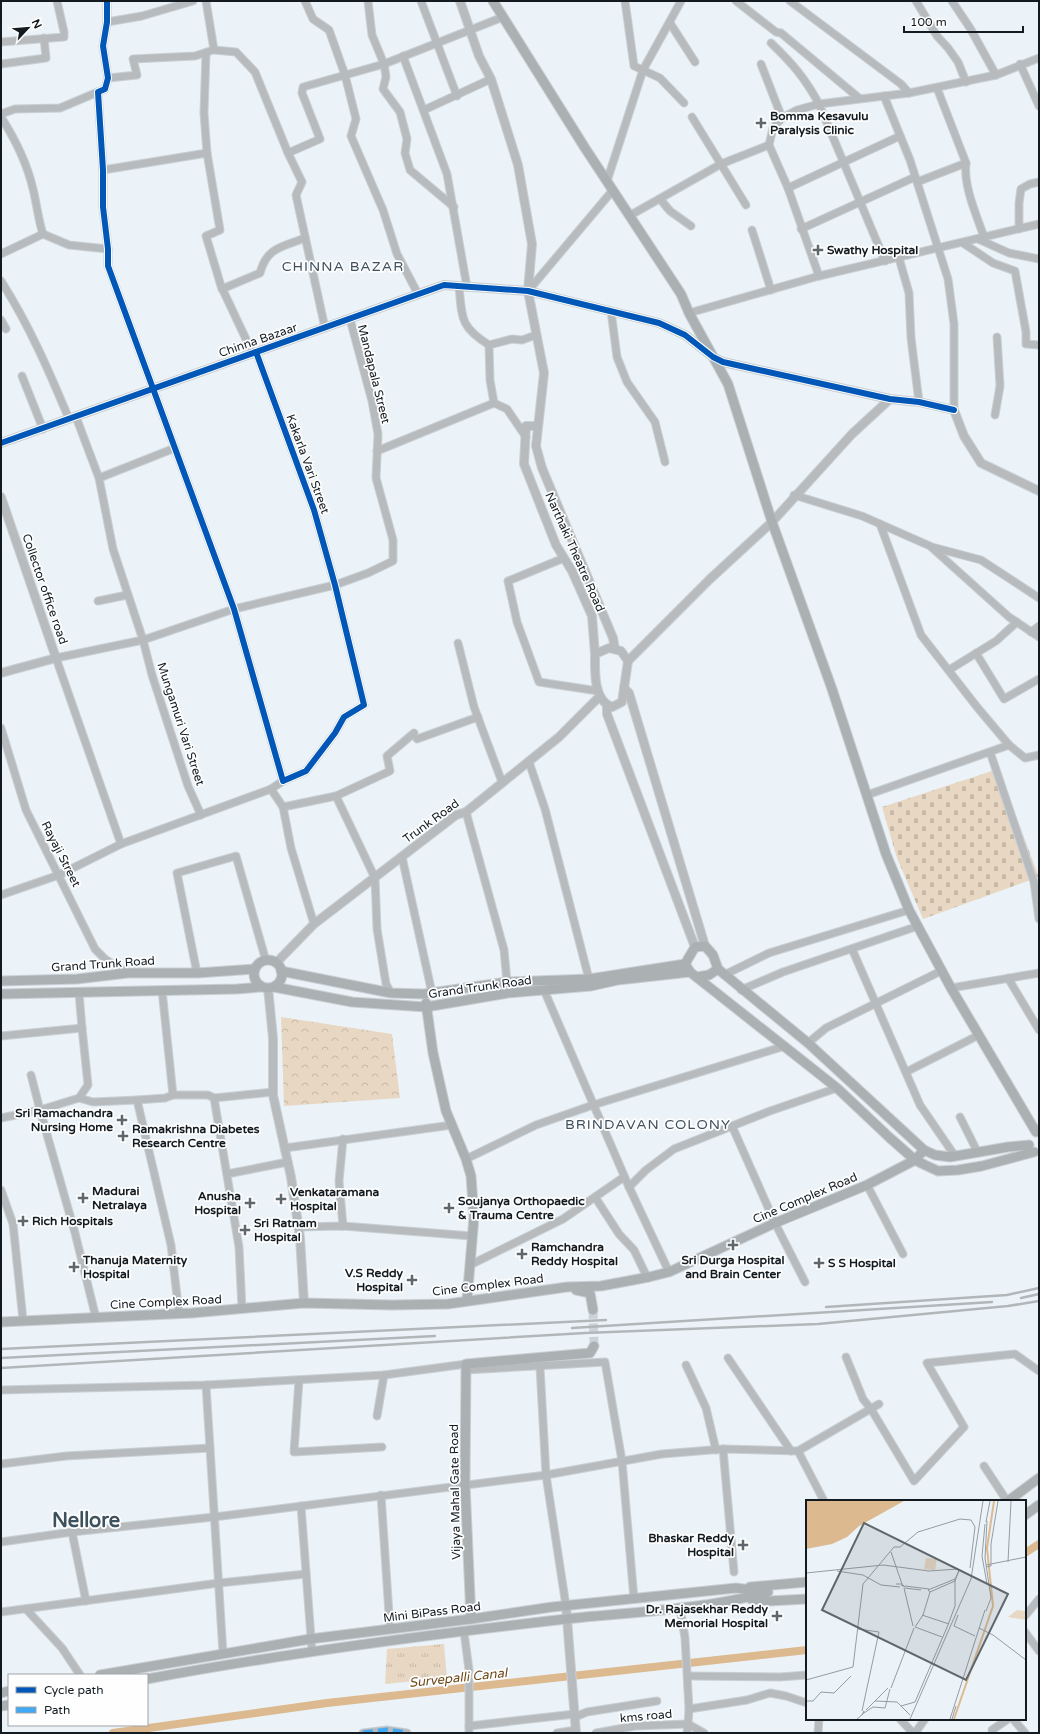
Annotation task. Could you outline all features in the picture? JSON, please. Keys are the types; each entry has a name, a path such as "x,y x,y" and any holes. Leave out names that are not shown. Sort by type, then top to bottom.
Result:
{"main road":[{"path":"493,1 607,181 681,294 689,313 728,384 772,522 832,689 886,854 909,910 950,988 1037,1132 1030,1137 1034,1150"},
{"path":"685,964 695,947 705,946 714,955 721,972 741,990 808,1043 924,1150 935,1155 950,1158 1008,1147 1034,1150"},
{"path":"279,967 280,980 268,987 255,980 255,969 259,964 266,961 279,967 391,993 428,993 507,982 589,979 685,964"},
{"path":"685,964 694,975 837,1088 915,1160 938,1171 982,1166 1034,1150"},
{"name":"Grand Trunk Road","path":"1,981 77,979 128,973 197,973 255,969"},
{"name":"Grand Trunk Road","path":"1,994 268,987 352,1002 426,1007 508,993 694,975 709,975 721,972"},
{"path":"428,993 426,1007 433,1053 446,1111 466,1159 471,1176 474,1217 467,1300"},
{"name":"Cine Complex Road","path":"1,1322 179,1313 304,1303 400,1305 448,1304 467,1300 567,1287 601,1286 669,1272 775,1223 867,1185 915,1160 924,1150"},
{"path":"567,1287 590,1294 592,1310"},
{"path":"466,1367 590,1353 594,1346"},
{"name":"Vijaya Mahal Gate Road","path":"466,1367 465,1484 471,1619"},
{"path":"1008,1500 1039,1478"},
{"path":"1026,1514 1039,1505"},
{"path":"745,1588 806,1582"},
{"name":"Mini BiPass Road","path":"106,1674 310,1639 566,1606 745,1588 768,1592 744,1598"},
{"path":"148,1679 312,1651 566,1619 680,1607 744,1598 769,1601 806,1599"}],"street":[{"path":"1,42 64,36 57,1"},
{"path":"108,1 108,22 102,46 108,78 105,89 60,108 15,109 1,116 19,150 33,190 38,221 43,234 69,245 108,249"},
{"path":"108,22 142,16 193,1"},
{"path":"206,1 214,50"},
{"path":"304,1 314,19 329,30 345,75 356,119 351,136 383,210 397,254 418,294"},
{"path":"368,1 372,36 384,64 386,77 383,89 400,112 407,140 405,153 410,170 454,208"},
{"path":"421,1 457,96"},
{"name":"Narthaki Theatre Road","path":"460,1 479,56 491,79 518,165 532,244 528,291 544,373 536,446 542,468 613,638 614,649"},
{"path":"624,1 634,66 660,78 684,102"},
{"path":"607,181 643,70 681,1"},
{"path":"736,1 776,32 782,33 859,98"},
{"path":"790,1 901,84 909,93"},
{"path":"916,1 937,36 958,62 966,82"},
{"path":"952,1 970,28 996,75"},
{"path":"288,153 320,139 302,93 303,87 384,64 503,17"},
{"path":"670,22 696,62"},
{"path":"1,64 46,58 44,38"},
{"path":"771,43 807,81 819,104 885,261"},
{"path":"108,78 137,75 133,59 195,56 214,50 236,52 255,72 288,153 302,182 296,195 324,328"},
{"path":"103,170 207,153 204,113 206,53"},
{"path":"403,56 447,174 454,208 463,286 461,314 468,329 474,336 489,345 512,339 522,340 536,335"},
{"path":"819,276 801,229 788,188 769,145 773,128 782,118 797,110 819,104 909,93 996,75 1020,64 1039,58"},
{"path":"761,64 782,118"},
{"path":"1020,64 1039,106"},
{"path":"424,110 491,79"},
{"path":"937,88 966,163 965,171 968,189 981,238 1009,253 1039,259"},
{"path":"1,895 59,875 121,844 271,789 284,781 234,609 108,266 108,249 103,207 103,170 98,92"},
{"path":"884,96 916,179 937,249 948,279 954,324 954,410 964,436 981,463 1039,491"},
{"path":"692,117 746,205"},
{"path":"788,188 900,136"},
{"path":"630,216 721,164 769,145"},
{"name":"Kakarla Vari Street","path":"207,153 220,230 206,236 222,289 254,353 314,510 335,585 364,705 344,717 335,733 306,771 284,781"},
{"path":"801,229 861,201 916,179 966,163"},
{"path":"1019,229 1019,203 1021,189 1030,184 1039,182"},
{"path":"528,291 613,190"},
{"path":"660,199 670,211 691,226"},
{"path":"689,313 819,276 1039,224"},
{"path":"752,230 771,290"},
{"path":"1,254 43,234"},
{"path":"222,289 260,274 263,262 270,252 306,238"},
{"path":"963,243 993,262 1015,271 1026,332 1026,344 1039,345"},
{"path":"899,258 909,293 911,338 919,402"},
{"name":"Mungamuri Vari Street","path":"1,281 22,312 73,418 99,478 113,549 188,786 201,815"},
{"name":"Chinna Bazaar","path":"1,443 444,285 528,291 611,311 659,323 685,335 713,357 723,362 890,399 919,402 954,410"},
{"path":"611,311 617,357 627,382 655,422 665,462"},
{"name":"Mandapala Street","path":"335,585 368,573 393,561 393,540 376,478 378,434 372,401 350,319"},
{"path":"1,320 6,329"},
{"path":"995,414 1000,386 997,337"},
{"path":"489,345 490,380 494,403"},
{"path":"22,376 43,428"},
{"path":"607,705 612,707 622,702 628,661 710,579 772,522 794,495 852,434 890,399"},
{"path":"377,451 494,403 507,409 526,437"},
{"path":"526,437 526,426 537,426"},
{"name":"Narthaki Theatre Road","path":"526,437 524,464 556,545 572,571 592,616 599,694"},
{"path":"99,478 175,448"},
{"path":"794,495 862,516 930,546 981,560 1039,598"},
{"name":"Collector office road","path":"1,497 56,658 1,672"},
{"path":"880,524 921,635 1009,745 1025,758 1039,755"},
{"path":"930,546 1017,622 1039,637"},
{"path":"564,558 508,582 516,622 539,682 599,694 607,705 607,714 695,947"},
{"path":"121,844 56,658 143,640 234,609 335,585"},
{"path":"98,601 127,595"},
{"path":"949,670 996,641 1017,622"},
{"path":"1031,632 1039,626"},
{"path":"458,644 478,717 502,782"},
{"path":"596,654 609,648 614,649 621,651 628,661"},
{"path":"976,654 1004,699 1039,679"},
{"path":"624,688 629,693 705,946"},
{"name":"Trunk Road","path":"279,967 314,924 456,815 466,812 529,762 559,737 599,694"},
{"path":"283,807 336,796 390,771 387,756 416,736 478,717"},
{"name":"Rayaji Street","path":"1,728 26,810 96,949 105,959 128,973"},
{"path":"867,795 1009,745"},
{"path":"990,752 1034,882 1039,920"},
{"path":"529,762 545,809 589,979"},
{"path":"271,789 283,807 292,848 314,924"},
{"path":"336,796 375,878 376,929 386,984 391,993"},
{"path":"466,812 504,950 507,982"},
{"path":"197,973 177,873 236,856 266,961"},
{"path":"402,857 428,993"},
{"path":"721,972 769,954 909,910"},
{"path":"741,990 783,972 918,926"},
{"path":"852,949 920,1105 955,1156"},
{"path":"808,1043 826,1028 941,971"},
{"path":"950,988 1039,973"},
{"path":"1008,978 1039,1030"},
{"path":"268,987 273,1038 273,1092 288,1162 298,1227 304,1303"},
{"path":"162,990 174,1095"},
{"path":"544,990 628,1188 669,1272"},
{"path":"79,993 88,1085 79,1098"},
{"path":"1,1036 82,1028"},
{"path":"906,1072 979,1035"},
{"path":"466,1159 536,1125 592,1105 785,1046"},
{"path":"31,1074 75,1233 96,1318"},
{"path":"628,1188 646,1170 674,1149 732,1126 837,1088"},
{"path":"1,1118 40,1110 79,1098 93,1102 164,1098 174,1095 208,1095 214,1098 273,1092"},
{"path":"214,1098 239,1247 242,1309"},
{"path":"137,1100 171,1245 179,1313"},
{"path":"960,1117 978,1153"},
{"path":"285,1148 452,1125"},
{"path":"732,1126 775,1223 805,1282"},
{"path":"343,1139 340,1181 343,1226"},
{"path":"227,1174 288,1162"},
{"path":"470,1265 563,1219 624,1177"},
{"path":"867,1185 903,1254"},
{"path":"1,1190 13,1224 23,1320"},
{"path":"595,1197 619,1234 634,1250 647,1277"},
{"path":"298,1227 343,1226 472,1236"},
{"path":"846,1358 863,1399 871,1408 914,1482 964,1427 927,1363 1015,1354 1039,1371"},
{"path":"728,1358 795,1451 823,1500"},
{"path":"1,1390 206,1385 384,1376 466,1367 540,1367 605,1362 622,1461 634,1599"},
{"path":"686,1365 706,1408 719,1450 734,1572"},
{"path":"540,1367 546,1475 566,1606 576,1731 557,1733"},
{"path":"377,1416 384,1376"},
{"path":"299,1380 294,1452 382,1447"},
{"path":"206,1385 223,1653"},
{"path":"1,1542 72,1532 214,1517 465,1484 546,1475 662,1454 719,1450 795,1451 879,1404"},
{"path":"1,1464 66,1456 210,1448"},
{"path":"984,1466 1006,1500"},
{"path":"381,1495 390,1628"},
{"path":"301,1506 312,1651"},
{"path":"72,1532 86,1601"},
{"path":"1,1612 219,1583 306,1574"},
{"path":"1026,1614 1039,1599"},
{"path":"680,1607 685,1638 688,1675 688,1724 704,1733"},
{"path":"26,1609 62,1648 79,1674"},
{"path":"464,1632 469,1670 469,1730 575,1716 587,1712 657,1701"},
{"path":"1026,1633 1039,1651"},
{"path":"688,1675 780,1677 806,1675"},
{"path":"689,1709 746,1700 770,1693 786,1696 806,1703"},
{"path":"818,1733 820,1720"},
{"path":"901,1720 914,1733 924,1720"},
{"path":"992,1730 1007,1720"},
{"path":"1014,1720 1024,1733"},
{"name":"kms road","path":"596,1733 688,1724 687,1733"},
{"path":"363,1733 387,1730 407,1733"}],"green space":[{"path":"998,769 1039,877 923,919 897,858 882,807"},
{"path":"281,1017 392,1034 400,1098 284,1106"},
{"path":"444,1644 447,1678 385,1684 387,1649"}],"waterway":[{"name":"Survepalli Canal","path":"1026,1552 1039,1544"},
{"name":"Survepalli Canal","path":"113,1733 327,1703 806,1650"}],"tunnel":[{"path":"593,1310 594,1346"}],"railway":[{"path":"826,1307 1007,1295 1039,1288"},
{"path":"1021,1298 1039,1294"},
{"path":"1,1368 585,1333 818,1324 1008,1306 1039,1301"},
{"path":"572,1328 992,1302"},
{"path":"1,1349 606,1320"},
{"path":"1,1358 435,1336"}],"marked path":[{"path":"363,1733 387,1730 407,1733"}],"cycle path":[{"path":"107,1 107,22 103,46 108,78 105,89 98,92 103,170 103,207 108,249 108,266 234,609 283,781 306,771 335,733 344,717 364,705 335,585 314,510 256,352"},
{"path":"1,443 444,285 528,291 659,323 685,335 713,357 723,362 890,399 919,402 954,410"}],"place":[{"name":"Bomma Kesavulu Paralysis Clinic","path":"761,123"},
{"name":"Swathy Hospital","path":"818,250"},
{"name":"Sri Ramachandra Nursing Home","path":"122,1120"},
{"name":"Ramakrishna Diabetes Research Centre","path":"123,1136"},
{"name":"Madurai Netralaya","path":"83,1198"},
{"name":"Venkataramana Hospital","path":"281,1199"},
{"name":"Anusha Hospital","path":"250,1203"},
{"name":"Soujanya Orthopaedic & Trauma Centre","path":"449,1208"},
{"name":"Rich Hospitals","path":"23,1221"},
{"name":"Sri Ratnam Hospital","path":"245,1230"},
{"name":"Sri Durga Hospital and Brain Center","path":"733,1245"},
{"name":"Ramchandra Reddy Hospital","path":"522,1254"},
{"name":"S S Hospital","path":"819,1263"},
{"name":"Thanuja Maternity Hospital","path":"74,1267"},
{"name":"V.S Reddy Hospital","path":"412,1280"},
{"name":"Bhaskar Reddy Hospital","path":"743,1545"},
{"name":"Dr. Rajasekhar Reddy Memorial Hospital","path":"777,1616"}],"district":[{"name":"CHINNA BAZAR","path":"343,266"},
{"name":"BRINDAVAN COLONY","path":"648,1124"},
{"name":"Nellore","path":"86,1520"}]}
